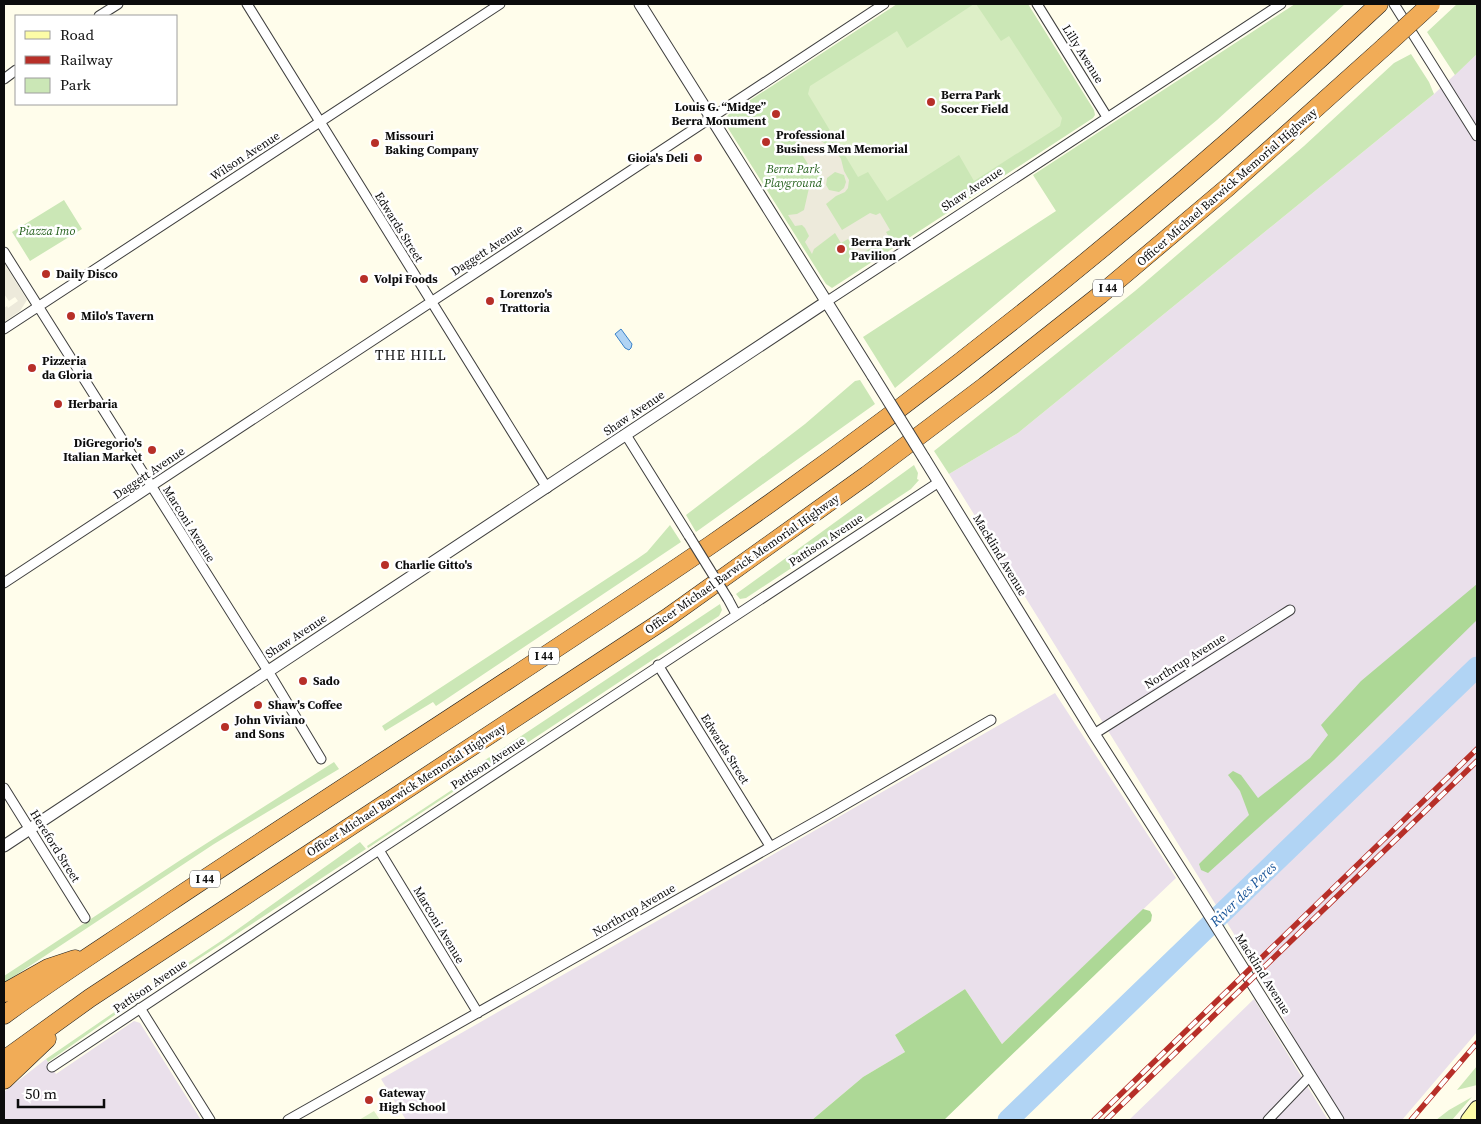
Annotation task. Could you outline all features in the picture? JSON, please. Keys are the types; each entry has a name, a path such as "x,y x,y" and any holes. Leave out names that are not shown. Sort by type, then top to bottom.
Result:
{"highway":[{"name":"I 44","path":"4,1015 92,954 671,571 863,434 986,341 1119,233 1230,138 1379,4"},
{"name":"Officer Michael Barwick Memorial Highway","path":"4,1060 90,998 667,618 868,476 1100,295 1228,187 1431,4"},
{"path":"4,994 48,968 92,954"},
{"path":"4,1080 90,998"}],"main road":[{"path":"1468,1120 1477,1108"}],"street":[{"path":"101,15 118,4"},
{"name":"Edwards Street","path":"247,4 547,488"},
{"name":"Wilson Avenue","path":"4,329 500,4"},
{"name":"Macklind Avenue","path":"640,4 1094,734 1338,1120"},
{"name":"Daggett Avenue","path":"4,583 884,4"},
{"name":"Lilly Avenue","path":"1037,4 1107,117"},
{"name":"Shaw Avenue","path":"4,846 826,302 1281,4"},
{"path":"1394,4 1477,136"},
{"path":"4,78 15,71"},
{"name":"Marconi Avenue","path":"4,252 268,671 321,760"},
{"path":"626,435 736,614"},
{"name":"Pattison Avenue","path":"52,1067 658,665 939,482"},
{"name":"Northrup Avenue","path":"1094,734 1290,610"},
{"name":"Edwards Street","path":"658,665 770,846"},
{"name":"Northrup Avenue","path":"288,1120 991,720"},
{"name":"Hereford Street","path":"4,788 85,918"},
{"name":"Marconi Avenue","path":"379,850 478,1013"},
{"path":"140,1008 210,1120"},
{"path":"1268,1120 1310,1076"}],"shaded area":[{"path":"1477,54 1477,1032 1402,1120 1338,1120 1268,989 949,474 1018,433 1434,94"},
{"path":"812,139 821,141 836,151 841,159 849,180 848,188 826,204 842,230 870,213 876,215 880,213 890,230 886,232 889,237 856,257 848,239 841,243 835,233 814,249 812,254 805,242 809,236 805,228 802,225 795,226 788,215 797,214 804,210 809,188 819,183 822,168 820,164 815,163 814,171 811,175 811,169 795,143","holes":["835,172 844,175 846,182 844,188 839,192 829,190 826,185 827,178"]},
{"path":"4,263 27,300 20,311 4,322 4,308 7,306 8,308 18,301 15,297 9,301 4,294"},
{"path":"1055,693 1176,878 1002,1044 965,989 895,1035 905,1052 863,1077 812,1120 406,1120 381,1079"},
{"path":"1254,999 1328,1120 1129,1120"},
{"path":"134,1021 140,1023 201,1120 4,1120 4,1092 46,1059 56,1074"}],"green space":[{"name":"Berra Park Playground","path":"897,4 1028,4 1094,110 1095,115 832,288 826,284 726,125 725,119 729,114"},
{"name":"Berra Park Soccer Field","path":"976,4 1001,41 1009,36 1062,118 1060,126 974,181 959,155 887,201 868,172 858,177 808,94 810,86 897,31 907,48"},
{"path":"1295,4 1345,4 1217,120 895,388 863,337 1056,211 1033,175"},
{"path":"1457,4 1477,4 1477,54 1455,75 1427,32"},
{"path":"1411,54 1429,82 1434,94 1018,433 949,474 934,451 1135,291 1304,146 1394,63"},
{"name":"Piazza Imo","path":"64,200 82,229 30,261 12,232"},
{"path":"860,380 875,404 696,532 686,515 805,424 855,381"},
{"path":"914,465 918,473 917,479 919,480 911,489 746,598 740,599 736,594"},
{"path":"670,525 681,542 436,706 433,702 385,731 382,726 647,552"},
{"path":"1477,584 1477,620 1334,760 1208,873 1201,870 1199,864 1249,815 1240,791 1228,775 1233,771 1241,775 1258,798 1310,758 1328,735 1321,725 1361,681"},
{"path":"720,604 722,610 719,616 368,848 367,846 479,772 476,766"},
{"path":"334,762 339,769 214,844 4,983 4,976"},
{"path":"360,842 366,849 139,998 48,1062 46,1059 224,939"},
{"path":"1143,909 1150,911 1152,915 1151,921 944,1120 812,1120 863,1077 905,1052 895,1035 965,989 1002,1044"},
{"path":"1477,1066 1477,1085 1457,1090"},
{"path":"1472,1097 1452,1120 1436,1120 1449,1110"},
{"path":"374,1111 380,1120 359,1120"}],"water":[{"path":"621,329 632,344 629,350 625,348 615,334"}],"waterway":[{"name":"River des Peres","path":"1008,1120 1477,667"}],"railway":[{"path":"1094,1120 1477,749"},
{"path":"1106,1120 1477,761"},
{"path":"1411,1120 1477,1043"}],"place":[{"name":"Berra Park Soccer Field","path":"931,102"},
{"name":"Louis G. “Midge” Berra Monument","path":"776,114"},
{"name":"Professional Business Men Memorial","path":"766,142"},
{"name":"Missouri Baking Company","path":"375,143"},
{"name":"Gioia's Deli","path":"698,158"},
{"name":"Berra Park Pavilion","path":"841,249"},
{"name":"Daily Disco","path":"46,274"},
{"name":"Volpi Foods","path":"364,279"},
{"name":"Lorenzo's Trattoria","path":"490,301"},
{"name":"Milo's Tavern","path":"71,316"},
{"name":"Pizzeria da Gloria","path":"32,368"},
{"name":"Herbaria","path":"58,404"},
{"name":"DiGregorio's Italian Market","path":"152,450"},
{"name":"Charlie Gitto's","path":"385,565"},
{"name":"Sado","path":"303,681"},
{"name":"Shaw's Coffee","path":"258,705"},
{"name":"John Viviano and Sons","path":"225,727"},
{"name":"Gateway High School","path":"369,1100"}],"district":[{"name":"THE HILL","path":"411,355"}]}
